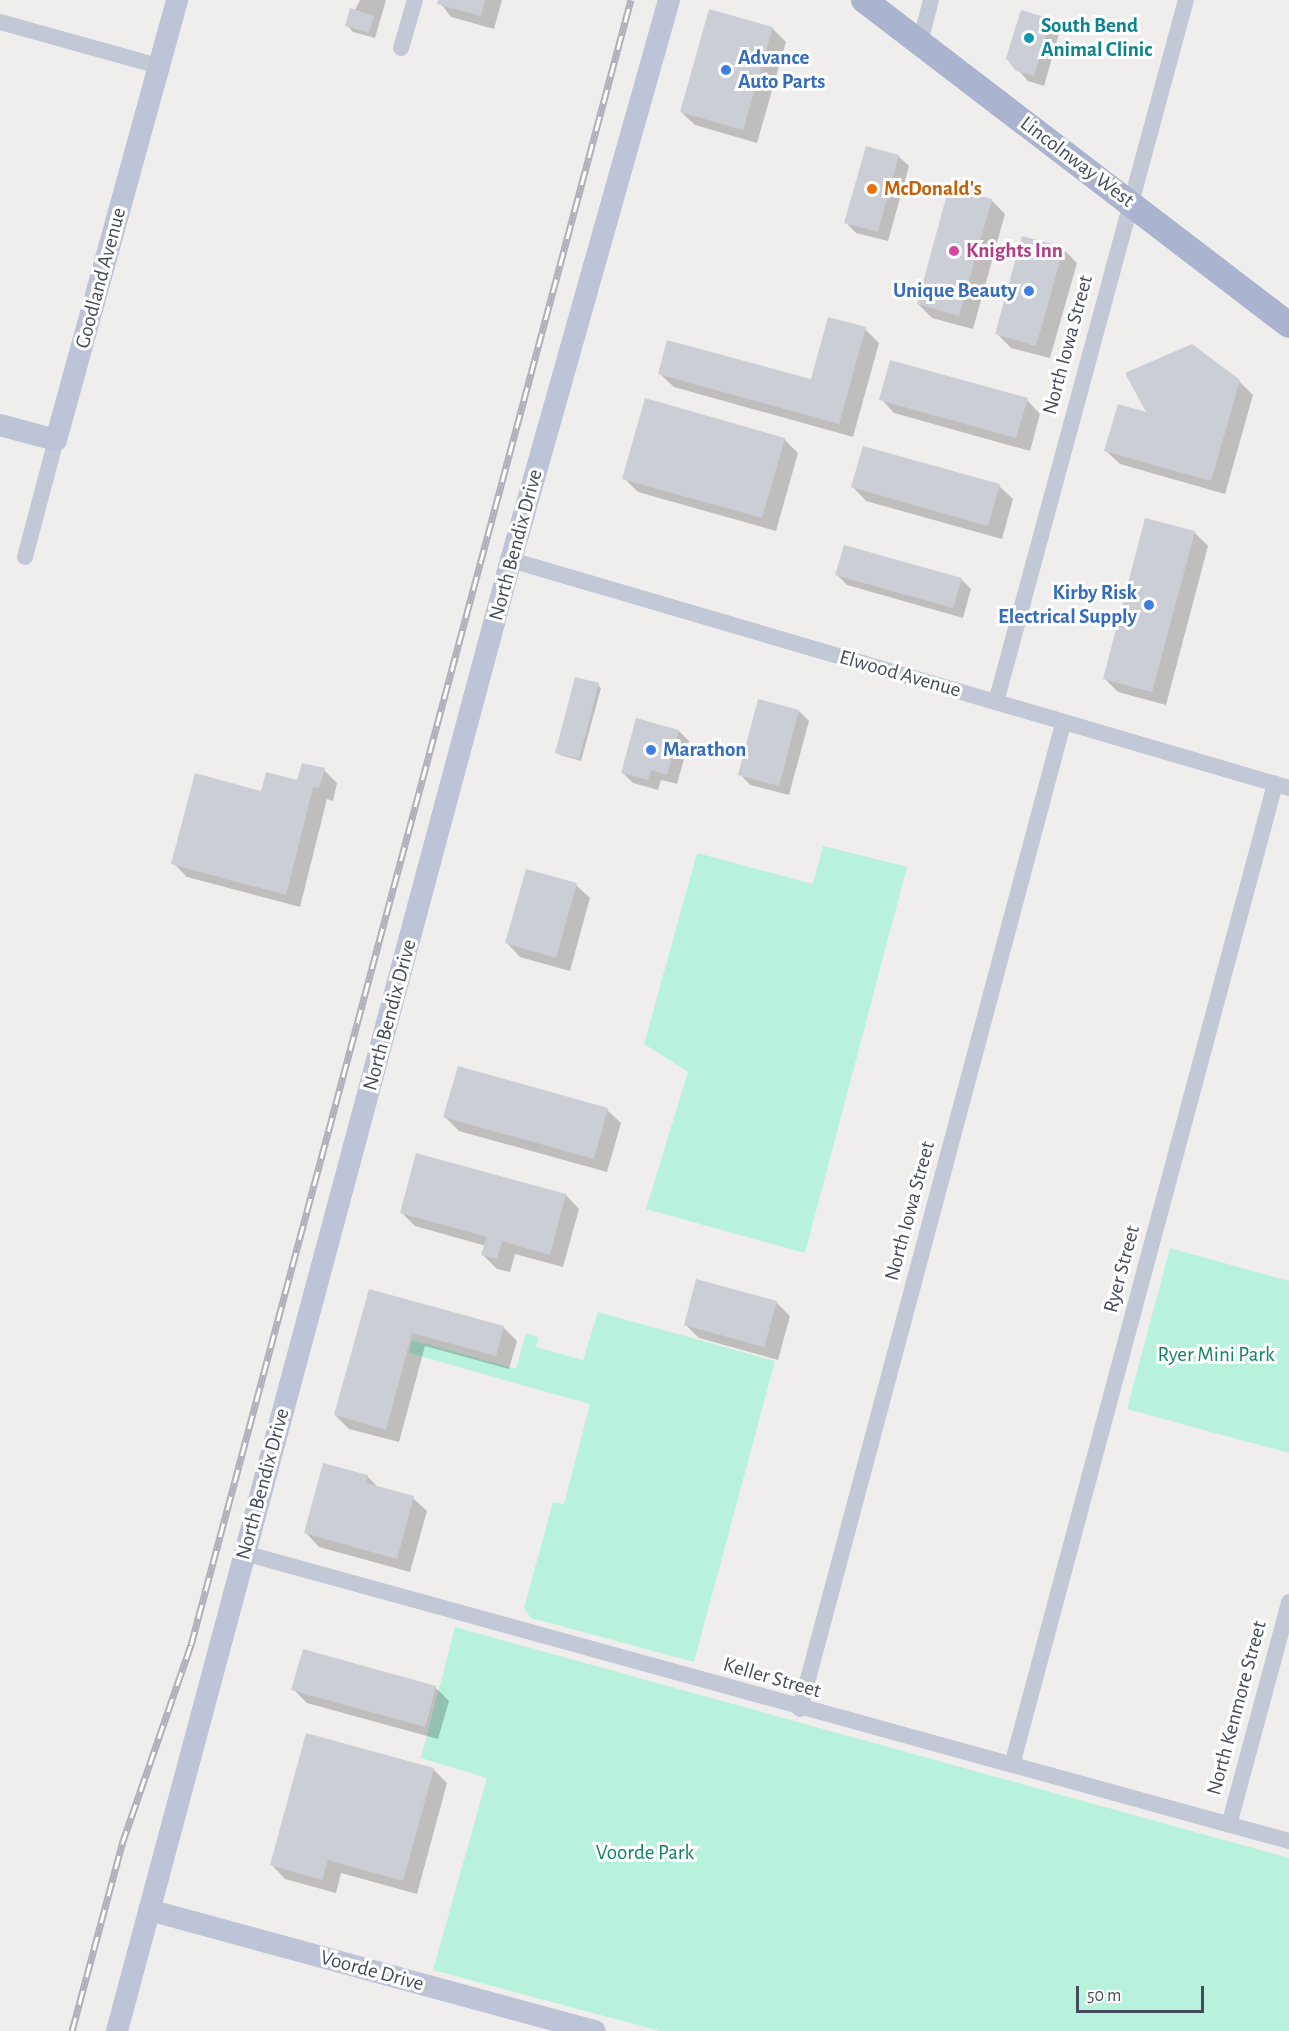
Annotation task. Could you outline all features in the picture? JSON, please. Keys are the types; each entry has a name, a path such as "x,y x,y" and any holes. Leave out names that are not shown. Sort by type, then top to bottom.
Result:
{"main road":[{"name":"Lincolnway West","path":"864,0 1289,325"}],"street":[{"name":"Goodland Avenue","path":"25,557 177,0"},
{"path":"401,48 415,0"},
{"name":"North Bendix Drive","path":"117,2031 511,560 669,0"},
{"path":"920,42 931,0"},
{"name":"North Iowa Street","path":"996,702 1186,0"},
{"path":"0,22 159,66"},
{"path":"0,425 56,440"},
{"name":"Elwood Avenue","path":"511,560 996,702 1063,724 1282,786"},
{"name":"North Iowa Street","path":"800,1709 1063,724"},
{"name":"Ryer Street","path":"1012,1765 1282,786"},
{"name":"Keller Street","path":"244,1553 800,1709 1289,1842"},
{"name":"North Kenmore Street","path":"1229,1825 1289,1602"},
{"name":"Voorde Drive","path":"149,1910 595,2031"}],"green space":[{"path":"823,846 907,867 805,1253 646,1209 688,1072 644,1044 697,853 813,884"},
{"name":"Ryer Mini Park","path":"1170,1248 1289,1281 1289,1453 1127,1409"},
{"path":"598,1312 775,1361 694,1662 531,1618 524,1608 553,1502 564,1504 590,1404 409,1353 412,1340 516,1369 526,1333 539,1337 536,1347 583,1360"},
{"name":"Voorde Park","path":"455,1627 1289,1858 1289,2031 660,2031 433,1970 487,1778 421,1758"}],"building":[{"path":"438,0 485,0 481,16 437,4"},
{"path":"350,8 374,16 369,33 345,26"},
{"name":"Advance Auto Parts","path":"709,9 773,27 743,130 680,112"},
{"name":"South Bend Animal Clinic","path":"1021,10 1051,19 1034,76 1016,71 1006,58"},
{"name":"McDonald's","path":"866,146 899,155 878,232 844,223"},
{"name":"Knights Inn","path":"949,187 992,199 959,316 917,304"},
{"name":"Unique Beauty","path":"1022,236 1064,247 1036,346 995,334"},
{"path":"828,317 866,327 839,424 658,374 667,340 811,379"},
{"path":"1192,344 1240,380 1211,481 1104,451 1118,404 1146,412 1125,373"},
{"path":"890,360 1028,398 1016,438 879,400"},
{"path":"645,398 785,438 762,518 622,479"},
{"path":"863,446 1000,484 988,526 851,487"},
{"name":"Kirby Risk Electrical Supply","path":"1145,518 1195,531 1152,692 1103,679"},
{"path":"844,545 962,578 953,608 835,575"},
{"path":"575,677 599,683 579,759 555,753"},
{"path":"758,699 799,710 779,786 738,775"},
{"name":"Marathon","path":"636,718 679,730 667,775 651,770 648,780 621,773"},
{"path":"302,763 325,768 319,788 313,787 286,895 171,864 195,773 261,791 266,772 297,780"},
{"path":"526,869 577,883 556,958 505,943"},
{"path":"458,1066 608,1108 594,1159 443,1117"},
{"path":"416,1153 566,1194 550,1255 502,1241 497,1259 481,1255 487,1237 400,1213"},
{"path":"696,1279 777,1301 764,1347 684,1325"},
{"path":"369,1289 504,1326 496,1356 412,1333 386,1430 334,1415"},
{"path":"323,1463 368,1475 366,1483 414,1496 397,1559 304,1533"},
{"path":"303,1649 436,1686 425,1727 291,1690"},
{"path":"306,1733 434,1768 403,1881 328,1860 322,1880 270,1865"}],"railway":[{"path":"72,2031 122,1844 191,1645 631,0"}],"place":[{"name":"South Bend Animal Clinic","path":"1029,38"},
{"name":"Advance Auto Parts","path":"726,70"},
{"name":"McDonald's","path":"872,189"},
{"name":"Knights Inn","path":"954,251"},
{"name":"Unique Beauty","path":"1029,291"},
{"name":"Kirby Risk Electrical Supply","path":"1149,605"},
{"name":"Marathon","path":"651,750"}]}
